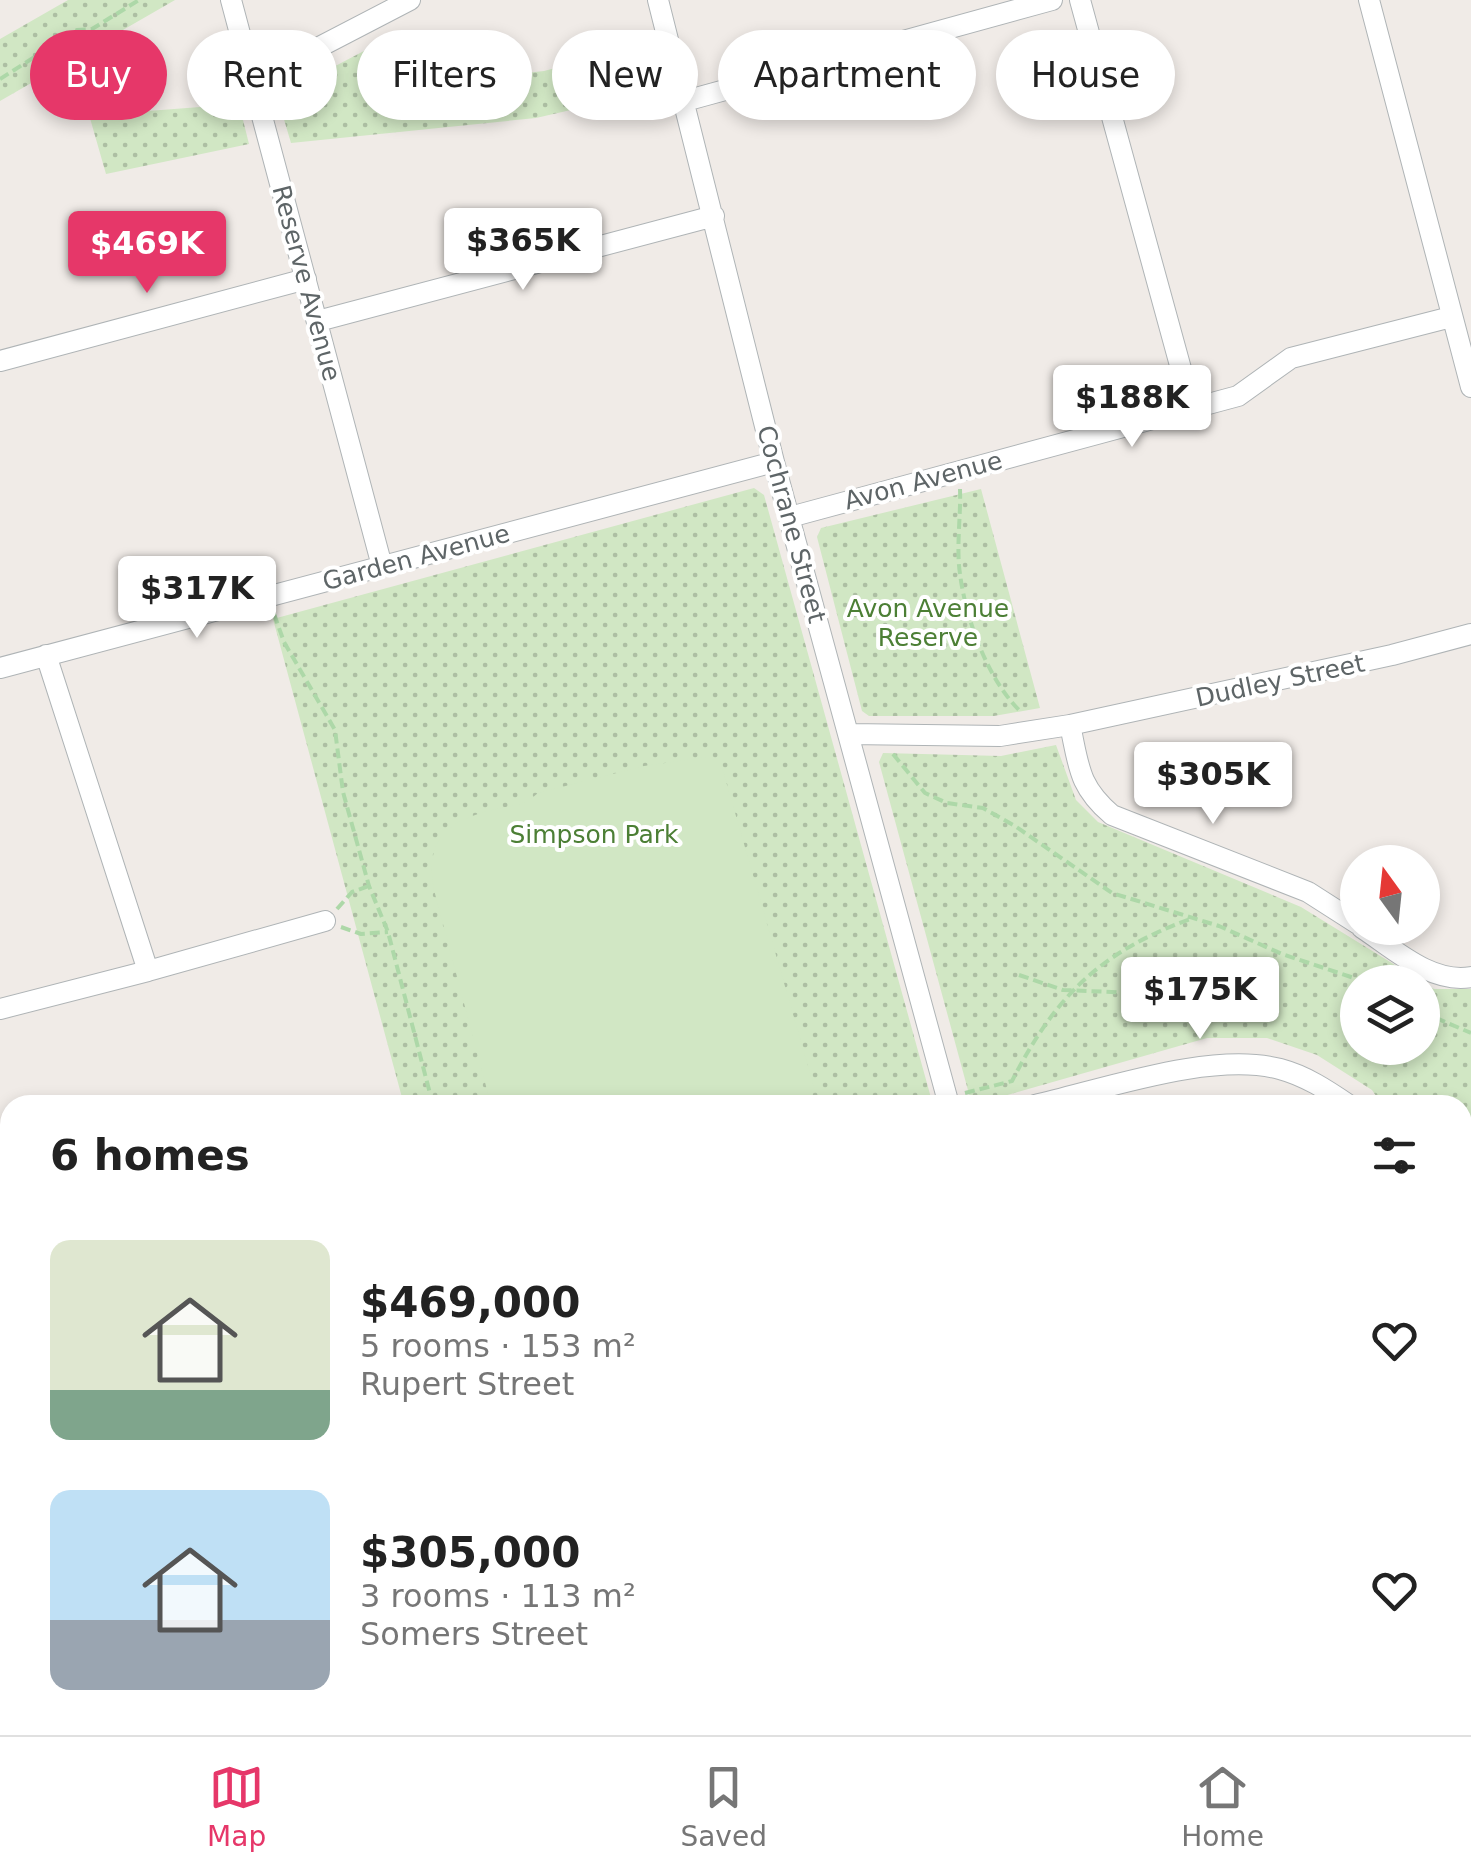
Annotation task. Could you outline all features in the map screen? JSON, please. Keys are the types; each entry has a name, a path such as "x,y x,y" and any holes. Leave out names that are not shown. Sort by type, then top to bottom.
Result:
{"street":[{"name":"Reserve Avenue","path":"231,0 240,30"},
{"path":"337,38 410,0"},
{"name":"Cochrane Street","path":"658,0 666,30"},
{"path":"698,97 1052,0"},
{"path":"1080,0 1192,409"},
{"path":"1369,0 1471,388"},
{"name":"Reserve Avenue","path":"264,120 382,566"},
{"name":"Cochrane Street","path":"690,120 774,462 946,1095"},
{"path":"318,321 714,216"},
{"path":"0,360 306,280"},
{"name":"Avon Avenue","path":"790,516 1238,396 1291,358 1451,316"},
{"name":"Garden Avenue","path":"0,668 774,462"},
{"name":"Dudley Street","path":"848,734 1000,736 1040,730 1373,660 1471,634"},
{"path":"46,655 148,972"},
{"path":"1070,725 1082,777 1092,798 1112,815 1308,892 1340,913"},
{"path":"0,1009 325,921"},
{"path":"1390,945 1439,976 1455,980 1471,977"},
{"path":"1078,1095 1200,1067 1239,1063 1280,1069 1334,1095"}],"path":[{"path":"0,79 77,30 92,28 139,0"},
{"path":"960,470 960,572 979,647 1006,698 1040,730"},
{"path":"268,596 284,642 336,730 343,792 368,886 388,932 431,1095"},
{"path":"878,734 925,793 937,800 982,808 1112,893 1340,972"},
{"path":"892,752 911,752"},
{"path":"368,886 352,892 325,921 361,934 388,932"},
{"path":"967,1095 1012,1081 1036,1035 1086,976 1117,951 1192,918"},
{"path":"1019,975 1073,992 1134,993 1161,1009"},
{"path":"1440,1020 1471,1033"}],"green space":[{"path":"68,0 175,0 123,30 30,30 30,84 0,101 0,39"},
{"path":"357,55 357,120 516,120 291,143 284,120 337,120 337,65"},
{"path":"552,69 552,114 532,118 532,72"},
{"path":"187,108 187,120 243,120 249,144 106,174 91,120 167,120 167,110"},
{"name":"Simpson Park","path":"754,488 764,495 930,1095 401,1095 273,619"},
{"name":"Avon Avenue Reserve","path":"981,489 1040,708 994,716 869,716 862,711 817,537 821,528"},
{"path":"1056,745 1076,800 1098,822 1301,907 1340,931 1340,945 1363,945 1395,965 1340,965 1340,1065 1440,1065 1440,989 1471,989 1471,1095 1375,1095 1317,1055 1267,1038 1207,1038 1007,1095 969,1095 879,762 883,753 1001,756"},
{"path":"707,757 721,764 814,1087 810,1095 488,1095 434,890 432,872 437,844 465,819 523,803 538,793 644,766"}]}
